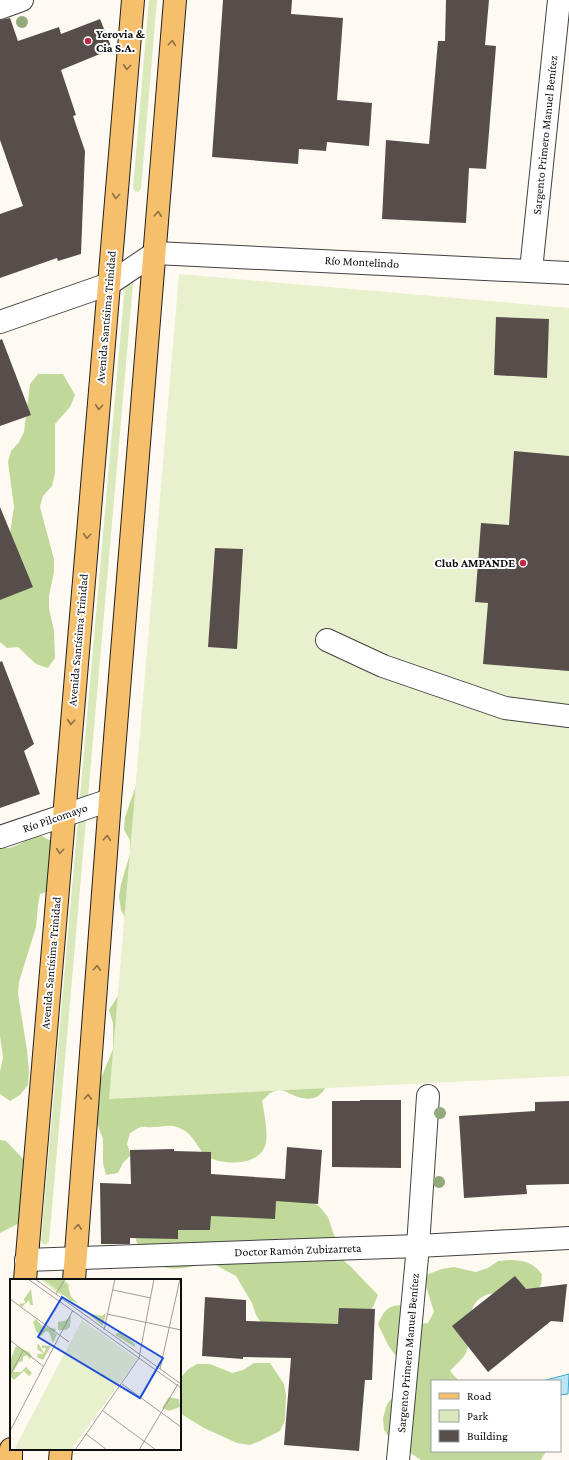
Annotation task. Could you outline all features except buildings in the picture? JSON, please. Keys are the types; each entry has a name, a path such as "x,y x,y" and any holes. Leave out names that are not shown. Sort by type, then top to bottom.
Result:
{"main road":[{"name":"Avenida Santísima Trinidad","path":"25,1270 132,0"},
{"path":"74,1279 110,800 175,0"},
{"path":"11,1460 12,1450"},
{"path":"60,1460 61,1450"}],"street":[{"path":"0,8 22,0"},
{"name":"Sargento Primero Manuel Benítez","path":"531,270 559,0"},
{"path":"0,322 109,284 155,253"},
{"name":"Río Montelindo","path":"155,253 569,273"},
{"path":"327,640 383,666 505,708 569,716"},
{"name":"Río Pilcomayo","path":"0,837 110,800"},
{"path":"418,1246 428,1096"},
{"name":"Doctor Ramón Zubizarreta","path":"25,1270 76,1258 418,1246 569,1238"},
{"name":"Sargento Primero Manuel Benítez","path":"398,1460 418,1246"}],"green space":[{"path":"149,0 157,0 141,189 138,192 133,188"},
{"path":"179,274 569,308 569,1076 109,1099"},
{"path":"130,281 133,284 49,1242 46,1245 41,1241 125,284"},
{"path":"38,374 63,374 75,395 70,407 55,424 55,473 52,486 43,496 40,507 54,559 54,572 49,596 49,608 54,631 55,658 48,668 36,664 18,647 7,648 0,642 0,578 14,507 8,462 11,451 19,442 24,432 30,384"},
{"path":"138,780 328,1078 324,1090 314,1098 303,1098 280,1089 270,1093 262,1101 266,1124 266,1141 261,1153 256,1157 232,1163 216,1160 205,1155 184,1130 174,1126 142,1127 130,1133 127,1144 131,1155 123,1163 118,1173 106,1175 103,1163 103,1139 95,1118 99,1083 113,1049 113,1023 109,1010 123,988 127,921 121,910 119,897 121,884 130,854 130,840 124,830 125,817"},
{"path":"42,836 53,842 52,890 40,894 36,927 19,982 18,994 29,1072 28,1085 20,1095 10,1101 0,1094 0,1072 3,1057 0,1036 0,847 9,848 20,844 31,837"},
{"path":"0,1140 6,1141 26,1162 37,1214 0,1233"},
{"path":"223,1192 307,1200 319,1206 328,1217 342,1259 378,1295 373,1307 344,1338 276,1345 256,1315 252,1303 236,1276 210,1262 185,1268 166,1268 157,1265 139,1252 136,1239 141,1228"},
{"path":"510,1260 524,1262 535,1267 542,1274 541,1285 532,1294 489,1294 474,1305 471,1312 466,1353 450,1371 458,1380 431,1380 431,1452 545,1452 541,1460 421,1460 391,1440 384,1430 383,1418 387,1404 395,1394 406,1359 395,1355 388,1345 378,1324 385,1311 391,1307 405,1305 415,1324 428,1323 434,1312 423,1276 442,1269 454,1267 476,1272 488,1268 498,1261"},
{"path":"254,1363 270,1363 284,1384 286,1395 285,1420 280,1431 250,1445 237,1443 204,1428 183,1415 181,1412 181,1378 187,1370 197,1364 210,1364 232,1373 243,1370"}],"water":[{"path":"569,1374 568,1394 561,1395 561,1380 546,1380"}],"place":[{"name":"Yerovia & Cia S.A.","path":"88,41"},
{"name":"Club AMPANDE","path":"523,563"}]}
